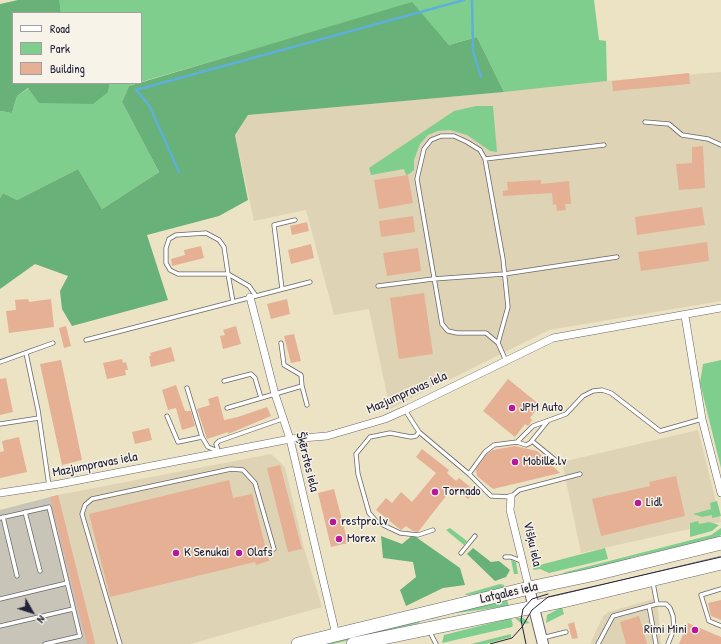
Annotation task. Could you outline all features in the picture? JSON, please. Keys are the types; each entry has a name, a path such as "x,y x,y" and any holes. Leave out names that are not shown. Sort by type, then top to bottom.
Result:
{"highway":[{"name":"Latgales iela","path":"353,644 529,588 591,575 721,542"},
{"name":"Latgales iela","path":"298,644 336,635 425,620 534,607 721,563"}],"street":[{"name":"Šķērstes iela","path":"253,297 275,394 282,419 290,439 336,635"},
{"name":"Mazjumpravas iela","path":"0,493 49,486 290,439 327,436 385,419 552,338 685,316 721,308"},
{"path":"685,316 702,419 721,493"},
{"name":"Višķu iela","path":"511,497 510,510 542,641"}],"lane":[{"path":"645,122 669,124 682,135 708,139 721,145"},
{"path":"498,343 508,307 485,159 480,150 467,142 454,136 441,136 431,140 424,149 417,179 433,279 442,324 448,331 457,333 486,333 498,343 506,361"},
{"path":"485,159 604,145"},
{"path":"282,290 274,225 295,220"},
{"path":"233,302 228,274 224,247 219,240 206,233 176,235 169,239 166,248 166,263 170,270 178,274 228,274 249,286 253,297"},
{"path":"378,286 433,279 504,274 617,257"},
{"path":"86,340 310,282"},
{"path":"0,362 53,343"},
{"path":"281,343 284,365 301,375 307,405"},
{"path":"26,353 39,418 49,486"},
{"path":"224,381 251,374 255,378 261,398"},
{"path":"227,408 302,386"},
{"path":"187,388 202,437 208,447 219,453"},
{"path":"517,442 533,426 566,414 583,396 597,390 607,391 616,396 660,431 702,419"},
{"path":"405,410 410,420 420,432 469,474 491,496 511,497 519,490 580,474"},
{"path":"168,416 178,442 202,437"},
{"path":"0,424 39,418"},
{"path":"219,453 216,444 224,438 282,419"},
{"path":"469,474 485,452 494,445 517,442 526,445 532,441 547,421"},
{"path":"420,432 416,436 411,437 390,433 370,437 356,454 358,474 369,513 377,522 400,533 418,536 432,530"},
{"path":"532,441 559,463"},
{"path":"120,644 82,514 85,505 92,499 231,469 243,470 255,483 274,549"},
{"path":"17,576 1,518 49,507 80,636 45,644"},
{"path":"25,512 40,571"},
{"path":"461,554 475,536"},
{"path":"505,557 510,557 523,562"},
{"path":"652,580 656,604"},
{"path":"0,599 67,583"},
{"path":"721,589 701,595 709,621 721,626"},
{"path":"598,644 613,616 656,604 666,604 670,608 673,616 674,629 668,644"},
{"path":"650,606 656,644"},
{"path":"0,626 73,608"},
{"path":"425,620 436,644"},
{"path":"542,641 566,632"}],"shaded area":[{"path":"721,72 721,301 549,330 447,381 444,376 438,379 440,383 390,409 369,309 334,315 306,210 254,221 235,135 248,115 504,92 607,81"},
{"path":"698,430 721,522 581,553 562,462"},
{"path":"271,454 285,467 304,548 322,607 190,644 95,644 58,495"},
{"path":"58,495 95,644 0,644 0,510"},
{"path":"657,598 661,644 590,644 603,616 608,612"}],"green space":[{"path":"18,0 59,0 61,12 12,12 12,84 110,84 108,92 93,104 39,103 28,88 17,96 12,113 0,111 0,4"},
{"path":"43,0 594,0 599,40 606,41 607,81 504,92 477,37 449,45 412,3 142,82 142,12 61,12 60,7"},
{"path":"412,2 449,45 477,37 504,92 248,115 235,135 248,200 219,216 147,235 168,300 72,326 62,309 60,291 68,276 35,264 0,289 0,198 3,193 17,200 78,169 102,209 159,172 122,102 129,86 142,84 142,82"},
{"path":"110,84 135,84 129,86 122,102 159,172 102,209 78,169 17,200 3,193 0,198 0,111 12,113 17,96 29,88 108,92"},
{"path":"476,106 493,106 497,152 490,151 467,135 450,130 438,131 428,135 420,144 414,160 414,170 409,174 406,175 404,169 371,175 369,168 454,111"},
{"path":"721,360 721,468 700,383 703,364"},
{"path":"717,501 721,516 712,518 712,515 702,517 693,514 711,509 710,503"},
{"path":"698,521 699,524 709,522 719,525 712,531 690,537 690,523"},
{"path":"450,528 467,541 464,545 446,530"},
{"path":"721,528 721,535 717,538 630,558 630,560 559,575 711,535"},
{"path":"413,535 460,568 465,585 443,588 406,606 400,590 416,577 413,562 383,558 381,536 402,544"},
{"path":"473,548 491,562 499,561 510,570 506,577 495,581 467,554"},
{"path":"605,548 608,559 549,573 540,569 534,570 532,567"},
{"path":"511,560 516,562 518,574 514,574"},
{"path":"500,584 504,585 505,590 491,593 465,594"},
{"path":"506,597 509,606 449,614 431,618"},
{"path":"562,607 564,614 546,623 547,615"},
{"path":"511,618 513,625 512,627 442,643 444,635"},
{"path":"515,618 523,618 530,623 522,624"},
{"path":"419,621 419,623 333,644 318,644"},
{"path":"511,634 511,637 486,644 471,644"}],"building":[{"path":"689,73 690,84 613,91 612,81"},
{"path":"703,146 705,188 679,190 676,164 692,163 692,147"},
{"path":"408,175 413,203 379,209 374,180"},
{"path":"541,180 541,184 569,181 571,204 565,204 566,210 557,211 556,204 553,205 552,193 503,196 503,191 508,190 507,182"},
{"path":"702,207 705,225 637,235 635,217"},
{"path":"413,216 415,232 381,237 379,221"},
{"path":"307,222 309,231 292,235 290,226"},
{"path":"707,242 709,261 641,271 638,252"},
{"path":"311,244 314,258 291,264 288,250"},
{"path":"201,246 204,258 172,266 171,259 185,255 184,250"},
{"path":"418,248 421,271 387,276 383,253"},
{"path":"424,293 433,354 399,359 390,298"},
{"path":"28,299 29,302 51,299 54,327 9,333 6,311 16,310 15,300"},
{"path":"287,299 290,314 271,319 267,304"},
{"path":"66,326 71,346 64,348 59,328"},
{"path":"236,326 241,344 223,349 220,336 225,335 223,330"},
{"path":"294,334 301,361 291,363 284,336"},
{"path":"171,347 175,361 151,367 149,356 151,356 150,353"},
{"path":"122,359 123,363 126,362 128,370 125,370 126,375 107,379 103,363"},
{"path":"61,360 82,460 62,465 40,364"},
{"path":"6,378 13,412 0,415 0,379"},
{"name":"JPM Auto","path":"508,379 540,405 530,418 532,420 528,426 525,424 515,437 483,411"},
{"path":"176,385 185,411 191,411 195,426 182,430 176,408 168,410 162,390"},
{"path":"218,396 224,420 267,407 271,416 228,434 228,432 207,439 197,409 210,405 208,399"},
{"path":"149,428 152,440 135,444 132,432"},
{"path":"19,437 27,472 0,478 0,452 4,451 2,441"},
{"name":"Mobille.lv","path":"515,446 537,451 560,473 493,489 477,476 476,469 487,454 493,450"},
{"name":"Tornado","path":"422,449 449,470 447,473 456,481 459,478 475,491 468,499 453,487 418,532 413,531 406,526 401,530 376,510 386,498 392,503 401,492 412,502 436,473 416,457"},
{"path":"280,465 302,549 288,552 267,468"},
{"name":"Lidl","path":"676,476 685,516 601,536 592,499 650,486 649,482"},
{"path":"229,480 233,498 252,494 269,561 256,565 255,562 110,597 89,514"},
{"path":"334,489 348,543 331,547 318,493"},
{"path":"58,495 95,644 87,644 50,497"},
{"path":"721,600 721,620 711,616 708,603"},
{"path":"639,616 647,644 626,644 620,622"},
{"path":"574,622 578,638 572,639 568,624"},
{"name":"Rimi Mini","path":"688,623 721,637 721,644 679,644"}],"waterway":[{"path":"179,172 149,105 136,90 464,0"},
{"path":"472,0 473,51 481,77"}],"tram line":[{"path":"490,644 512,638 522,627 532,610 548,597 721,557"},
{"path":"526,644 521,620 523,609 532,599 548,594"}],"place":[{"name":"JPM Auto","path":"512,408"},
{"name":"Mobille.lv","path":"515,462"},
{"name":"Tornado","path":"435,492"},
{"name":"Lidl","path":"638,503"},
{"name":"restpro.lv","path":"333,522"},
{"name":"Morex","path":"339,539"},
{"name":"K Senukai","path":"176,553"},
{"name":"Olafs","path":"239,553"},
{"name":"Rimi Mini","path":"695,630"}]}
